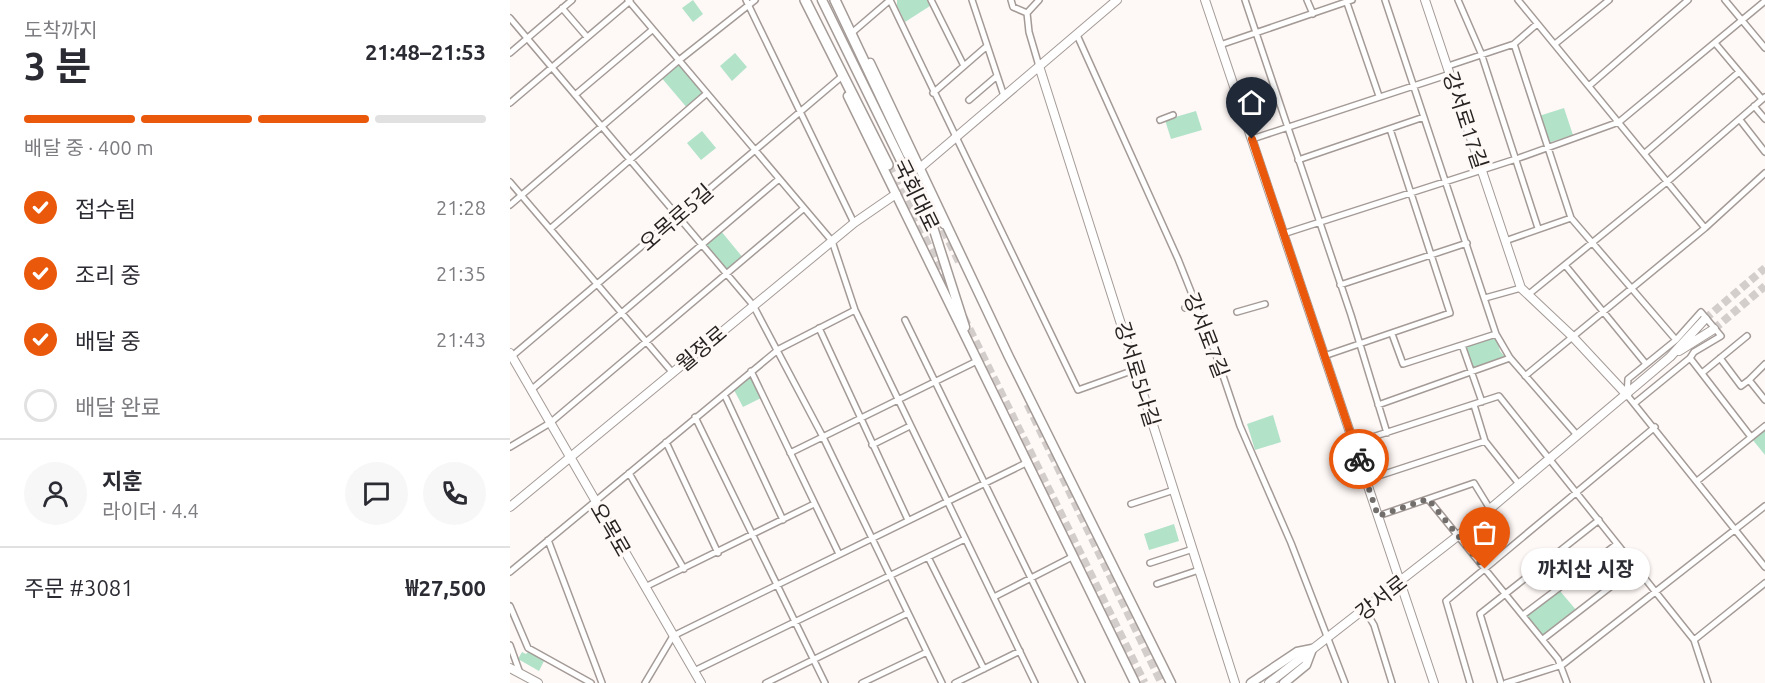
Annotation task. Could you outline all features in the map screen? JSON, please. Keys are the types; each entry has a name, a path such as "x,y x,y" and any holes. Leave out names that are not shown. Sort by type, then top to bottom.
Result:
{"highway":[{"path":"806,0 888,165"},
{"path":"835,0 908,154"}],"main road":[{"name":"국회대로","path":"824,0 920,190 954,239"},
{"name":"국회대로","path":"824,0 933,224 965,328 996,396"},
{"path":"842,13 854,30 1171,683"},
{"path":"822,34 840,78 1135,683"},
{"path":"1288,682 1306,664 1312,649"},
{"path":"1251,683 1297,652 1312,649"}],"street":[{"path":"510,53 572,0"},
{"path":"510,205 747,3 755,0"},
{"path":"854,30 890,0 1078,390 1137,369"},
{"path":"931,0 964,66"},
{"path":"972,0 1004,96"},
{"path":"1011,0 1013,7 1027,13"},
{"path":"1039,0 1027,13 1029,32 1039,66"},
{"path":"921,167 949,146 955,137 1118,0"},
{"path":"1205,0 1434,683"},
{"path":"1245,0 1340,285 1386,433"},
{"path":"1308,0 1313,14"},
{"path":"1385,0 1496,334 1510,358 1577,435"},
{"name":"강서로17길","path":"1425,0 1521,288"},
{"path":"1458,0 1481,53 1538,228"},
{"path":"1518,0 1705,228"},
{"path":"1555,44 1609,0"},
{"path":"1590,85 1688,0"},
{"path":"1725,0 1764,44"},
{"path":"510,103 629,1 832,241 855,310 1035,683"},
{"path":"1220,45 1349,1 1379,96"},
{"path":"1283,234 1410,191 1516,159 1619,122 1765,1"},
{"path":"747,3 854,223"},
{"path":"562,8 587,37"},
{"path":"510,18 753,305 779,349 942,683"},
{"path":"1252,139 1414,85 1481,53 1514,44 1537,24"},
{"path":"575,95 652,30"},
{"name":"강서로7길","path":"1077,35 1196,304 1240,426 1291,543 1345,683"},
{"path":"1529,294 1668,181 1763,98 1715,43"},
{"path":"1514,44 1572,218 1676,340"},
{"path":"933,93 987,46"},
{"name":"강서로5나길","path":"1039,66 1235,683"},
{"path":"1645,153 1739,72"},
{"path":"969,100 997,76"},
{"name":"오목로5길","path":"511,356 598,285 840,78"},
{"path":"550,229 706,94"},
{"path":"1754,106 1765,119"},
{"path":"1160,120 1173,115"},
{"path":"1298,160 1424,117"},
{"path":"1740,120 1765,153"},
{"path":"1324,356 1450,313 1433,255 1390,129"},
{"path":"1525,376 1705,228 1765,173"},
{"path":"531,390 779,179"},
{"path":"510,182 672,372"},
{"name":"월정로","path":"510,507 854,223 896,194"},
{"path":"510,447 550,423 803,209"},
{"path":"1505,241 1572,218"},
{"path":"1340,285 1467,243"},
{"path":"1565,265 1646,364"},
{"path":"1485,298 1521,288 1529,294 1572,336 1655,427 1765,567"},
{"path":"1185,308 1196,304"},
{"path":"1237,312 1265,304"},
{"path":"510,572 779,349 855,310"},
{"path":"1627,395 1628,379 1676,340 1701,312 1721,336 1694,352 1690,358 1635,404"},
{"name":"강서로","path":"1269,683 1401,583 1627,395 1670,357 1705,319"},
{"path":"906,320 1082,683"},
{"path":"819,328 859,419 908,520"},
{"name":"강서로","path":"1670,357 1714,329"},
{"path":"1392,334 1403,364 1496,334"},
{"path":"1702,373 1747,336"},
{"path":"1462,345 1482,402"},
{"name":"오목로","path":"511,356 701,683"},
{"path":"1378,405 1510,358"},
{"path":"1690,358 1751,437"},
{"path":"1720,358 1742,386 1765,364"},
{"path":"790,453 977,361"},
{"path":"751,371 839,554"},
{"path":"1749,380 1765,400"},
{"path":"1354,443 1499,396 1694,640 1708,683"},
{"path":"726,398 783,520"},
{"path":"1474,405 1485,441 1519,484"},
{"path":"695,417 825,683"},
{"path":"872,445 910,426"},
{"path":"1697,481 1765,426"},
{"path":"1470,683 1446,601 1655,427"},
{"path":"1366,480 1485,441"},
{"path":"666,442 718,553"},
{"path":"645,683 673,636 1026,463"},
{"path":"629,473 684,569"},
{"path":"1378,516 1474,483 1490,508"},
{"path":"1131,504 1174,490"},
{"path":"1428,499 1543,639 1562,665 1567,683"},
{"path":"645,587 814,504"},
{"path":"1506,683 1562,665 1765,506"},
{"path":"1501,683 1480,614 1599,520"},
{"path":"694,671 965,539"},
{"path":"548,540 602,683"},
{"path":"1523,615 1617,544"},
{"path":"1150,563 1193,549"},
{"path":"993,597 1072,556"},
{"path":"928,557 984,669"},
{"path":"1543,639 1636,567"},
{"path":"1157,584 1199,570"},
{"path":"1694,640 1765,583"},
{"path":"510,606 528,648 591,683"},
{"path":"1365,610 1374,625 1392,683"},
{"path":"766,683 908,613"},
{"path":"510,645 520,673"},
{"path":"955,683 1020,651"},
{"path":"862,683 927,652"},
{"path":"510,668 538,683"}],"green space":[{"path":"693,0 703,14 693,22 682,8"},
{"path":"897,0 927,0 930,6 905,22 897,6"},
{"path":"735,53 747,67 732,81 720,66"},
{"path":"678,61 706,94 688,109 660,76"},
{"path":"1564,108 1573,135 1548,143 1539,116"},
{"path":"1196,111 1202,130 1171,139 1165,120"},
{"path":"702,131 716,148 701,160 687,143"},
{"path":"721,231 744,259 726,274 703,246"},
{"path":"1496,336 1500,351 1506,358 1473,370 1465,345"},
{"path":"752,375 763,397 743,407 734,390"},
{"path":"1273,415 1281,442 1255,450 1247,424"},
{"path":"1765,429 1765,455 1752,439"},
{"path":"1174,524 1179,541 1149,550 1144,534"},
{"path":"1560,591 1577,611 1544,636 1527,616"},
{"path":"529,651 544,661 539,671 518,659 522,652 526,654"}],"tunnel":[{"path":"908,154 930,200"},
{"path":"888,165 952,294"},
{"path":"938,217 961,265"},
{"path":"1705,319 1765,268"},
{"path":"1714,329 1765,286"},
{"path":"963,317 1144,683"},
{"path":"1028,404 1162,683"}],"way so far":[{"path":"1359,459 1378,516 1428,499 1485,569"}],"place":[{"name":"까치산 시장","path":"1485,569"}],"route":[{"path":"1252,139 1359,459"}]}
